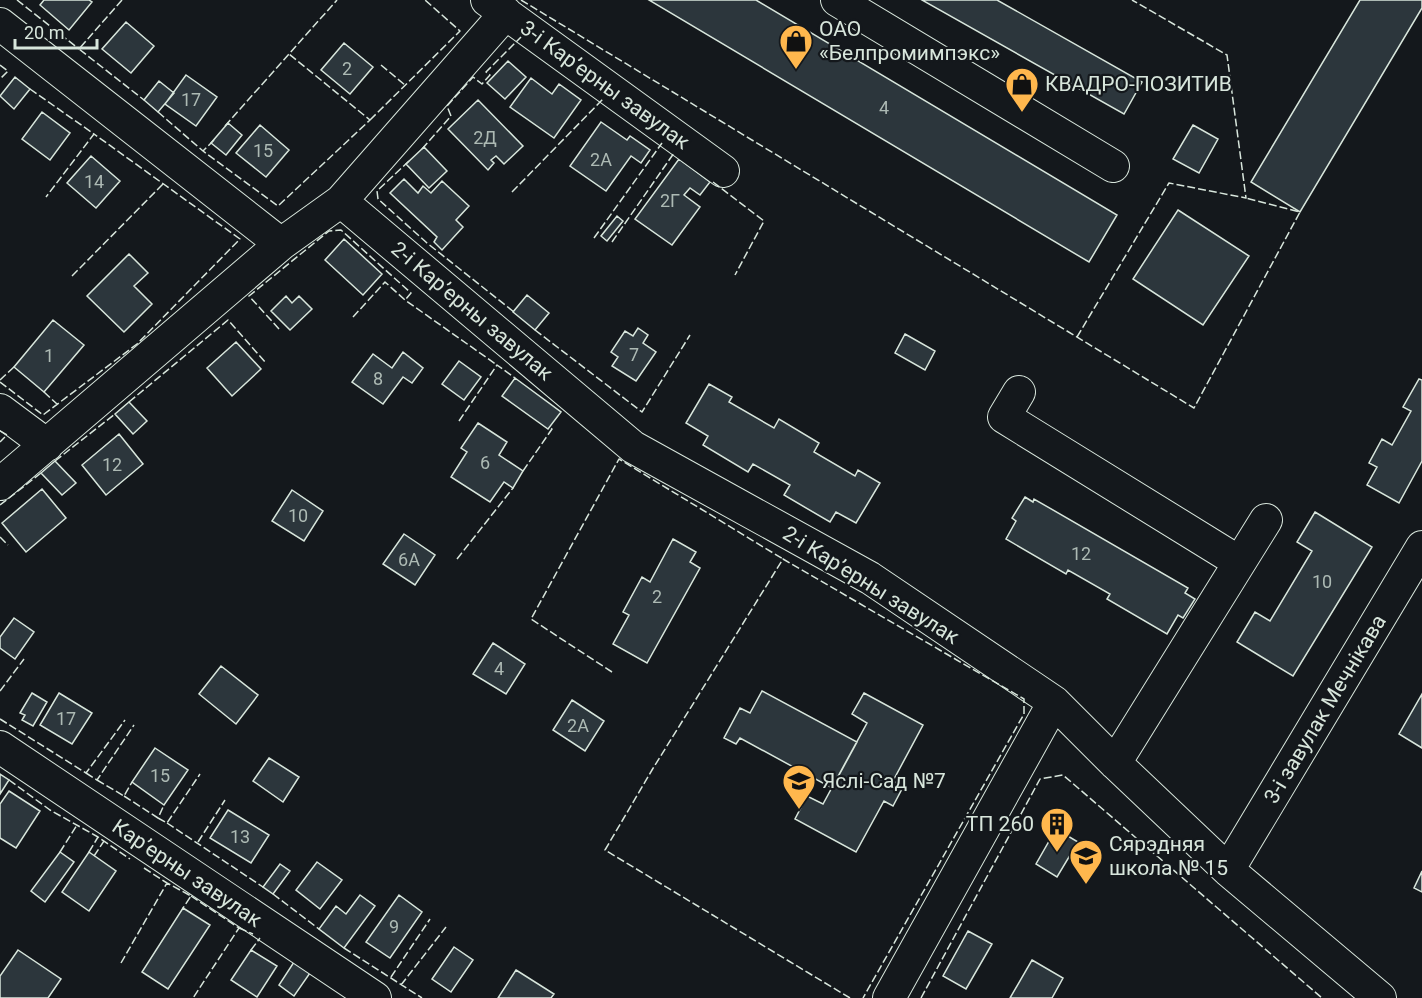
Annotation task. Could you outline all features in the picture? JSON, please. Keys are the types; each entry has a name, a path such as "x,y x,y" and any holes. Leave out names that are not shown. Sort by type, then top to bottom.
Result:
{"street":[{"path":"842,1 1113,165"},
{"path":"0,484 281,244 341,201 497,7"},
{"name":"3-і Карʼерны завулак","path":"497,7 723,171"},
{"path":"0,24 281,244"},
{"name":"2-і Карʼерны завулак","path":"341,201 633,447 870,578 1054,702 1115,764 1228,870 1380,998"},
{"path":"1019,392 1004,417 1239,562"},
{"path":"0,410 47,445"},
{"path":"1115,764 1266,520"},
{"name":"3-і завулак Мечнікава","path":"1228,870 1422,547"},
{"path":"889,998 1054,702"},
{"name":"Карʼерны завулак","path":"0,747 375,998"}],"building":[{"path":"44,0 89,0 92,2 69,30 40,5"},
{"path":"649,0 756,0 1117,215 1089,262"},
{"path":"922,0 997,0 1142,82 1124,114"},
{"path":"1360,0 1422,0 1422,8 1300,212 1251,182"},
{"path":"126,22 154,46 131,73 102,49"},
{"path":"344,43 373,67 350,94 321,70"},
{"path":"508,61 526,77 505,99 487,83"},
{"path":"186,75 217,97 196,126 165,104"},
{"path":"15,77 30,89 14,109 0,96"},
{"path":"531,78 552,94 559,84 581,100 554,138 510,107"},
{"path":"159,81 174,93 158,112 144,100"},
{"path":"478,100 523,146 504,164 496,156 491,160 494,163 488,170 448,129"},
{"path":"42,112 70,133 50,160 22,139"},
{"path":"601,122 627,140 630,136 650,150 641,163 631,156 606,191 570,166"},
{"path":"228,123 242,135 226,155 211,143"},
{"path":"260,125 289,150 266,177 236,153"},
{"path":"1193,125 1218,139 1199,173 1173,159"},
{"path":"424,147 447,171 429,188 406,164"},
{"path":"91,156 120,181 96,208 67,183"},
{"path":"679,159 710,182 700,195 690,188 684,195 700,207 672,245 635,219"},
{"path":"404,179 418,193 423,186 431,193 442,181 469,206 456,220 463,227 442,250 434,242 437,237 390,193"},
{"path":"1178,210 1249,256 1203,325 1133,279"},
{"path":"617,216 623,221 607,241 601,236"},
{"path":"344,239 382,274 363,295 325,260"},
{"path":"129,254 148,273 134,286 152,304 124,332 87,296"},
{"path":"527,295 549,313 535,330 513,312"},
{"path":"286,296 292,303 299,296 312,309 290,330 271,311"},
{"path":"53,320 84,345 44,392 14,367"},
{"path":"638,328 648,335 643,343 656,352 636,381 612,366 618,357 611,352 625,331 633,336"},
{"path":"905,334 935,351 925,370 895,353"},
{"path":"236,342 261,369 232,396 207,368"},
{"path":"403,352 423,368 412,383 403,377 383,404 352,382 373,354 392,368"},
{"path":"459,361 481,377 464,400 442,384"},
{"path":"515,378 561,412 548,429 502,396"},
{"path":"1419,379 1422,380 1422,461 1399,503 1367,485 1377,467 1369,463 1382,439 1392,445 1411,411 1403,407"},
{"path":"709,384 732,397 729,402 774,428 779,419 819,443 814,452 855,476 858,470 880,483 856,523 836,512 830,522 784,495 790,485 753,464 748,472 703,445 708,436 686,423"},
{"path":"129,402 147,421 133,434 115,414"},
{"path":"478,423 507,442 499,455 523,471 513,488 504,482 490,502 451,477 467,452 461,448"},
{"path":"119,434 143,464 106,495 82,465"},
{"path":"55,461 76,483 62,495 41,473"},
{"path":"42,489 66,518 26,552 2,523"},
{"path":"292,490 323,511 304,541 272,521"},
{"path":"1025,497 1033,502 1034,499 1188,588 1185,593 1195,599 1183,618 1178,615 1167,634 1107,599 1110,594 1068,570 1066,574 1006,539 1016,521 1012,518"},
{"path":"1315,512 1372,547 1293,676 1237,642 1255,612 1270,621 1312,551 1297,542"},
{"path":"404,534 435,555 415,585 383,564"},
{"path":"673,539 696,552 690,562 700,568 647,663 613,644 629,615 623,612 642,577 650,582"},
{"path":"14,618 34,632 15,659 0,648 0,637"},
{"path":"493,643 525,664 506,694 473,674"},
{"path":"221,666 258,695 236,724 199,694"},
{"path":"762,691 857,742 832,788 740,738 736,744 724,738 740,708 750,713"},
{"path":"32,693 47,702 33,726 22,720 25,715 20,713"},
{"path":"59,693 92,713 72,744 40,725"},
{"path":"864,693 923,725 893,781 903,787 893,806 884,801 856,852 795,819 807,796 823,804 867,723 852,714"},
{"path":"1422,694 1422,748 1399,734"},
{"path":"572,700 604,721 585,751 553,730"},
{"path":"155,748 188,770 164,805 132,782"},
{"path":"269,758 299,777 283,802 253,781"},
{"path":"0,774 9,780 0,794"},
{"path":"9,791 40,811 16,848 0,838 0,804"},
{"path":"228,810 269,835 251,863 210,838"},
{"name":"ТП 260","path":"1056,829 1078,842 1057,877 1036,864"},
{"path":"60,852 74,862 45,902 31,891"},
{"path":"89,852 116,871 89,911 62,892"},
{"path":"317,862 342,880 320,909 296,890"},
{"path":"280,864 290,871 273,894 263,887"},
{"path":"1422,871 1422,892 1414,888"},
{"path":"360,895 375,906 344,948 319,929 336,906 346,914"},
{"path":"399,895 422,912 390,958 366,942"},
{"path":"183,908 210,925 168,989 142,972"},
{"path":"968,931 992,944 966,989 943,976"},
{"path":"454,947 473,960 451,992 432,979"},
{"path":"18,950 61,979 48,998 0,998 0,976"},
{"path":"251,950 277,966 257,997 231,980"},
{"path":"1032,960 1063,978 1052,998 1010,998"},
{"path":"294,962 310,973 294,996 279,985"},
{"path":"516,970 554,994 551,998 498,998"}],"fence":[{"path":"17,0 79,49"},
{"path":"122,0 79,49 144,100"},
{"path":"225,126 337,0"},
{"path":"370,120 460,31 425,0"},
{"path":"521,0 1194,408 1300,212 1246,198"},
{"path":"1077,337 1169,183 1246,198 1227,55 1132,0"},
{"path":"422,149 451,116 447,106 473,77 482,84 490,75 486,72 521,37"},
{"path":"214,140 203,151 278,206 370,120 289,54"},
{"path":"0,65 8,71 0,79"},
{"path":"381,65 405,85"},
{"path":"30,89 94,134 46,197"},
{"path":"512,192 603,99"},
{"path":"158,112 203,151"},
{"path":"0,382 43,415 137,344 240,239 94,134"},
{"path":"594,238 662,143"},
{"path":"612,242 674,153"},
{"path":"409,161 377,191 378,199 427,243 514,312"},
{"path":"713,182 764,221 735,275"},
{"path":"72,276 163,184"},
{"path":"279,329 249,296 329,231 341,230 411,293 405,300"},
{"path":"353,317 385,282 405,300 497,365"},
{"path":"129,402 228,320 265,362"},
{"path":"535,330 642,412 690,335"},
{"path":"459,421 497,365 515,378"},
{"path":"0,380 14,367"},
{"path":"44,392 57,404"},
{"path":"55,461 115,414"},
{"path":"523,471 552,429 549,427"},
{"path":"0,431 7,435 0,442"},
{"path":"612,672 531,619 619,459 783,559"},
{"path":"0,505 41,473"},
{"path":"457,559 513,488"},
{"path":"0,537 8,545"},
{"path":"850,998 605,850 783,559 1024,699 1024,714 863,998"},
{"path":"0,691 24,659"},
{"path":"0,719 86,773 125,720"},
{"path":"86,773 97,780 134,725"},
{"path":"158,818 167,823 200,774"},
{"path":"921,998 1040,779 1063,775 1322,998"},
{"path":"9,780 50,810 98,837 130,859"},
{"path":"97,780 124,796 132,782"},
{"path":"124,796 158,818 164,805"},
{"path":"198,842 225,800"},
{"path":"167,823 263,887"},
{"path":"60,852 77,825"},
{"path":"89,852 98,837"},
{"path":"94,856 104,841"},
{"path":"144,868 167,883"},
{"path":"121,963 167,883 191,896 183,908"},
{"path":"273,894 319,929"},
{"path":"191,896 239,928 193,998"},
{"path":"391,977 430,919"},
{"path":"401,985 446,927"},
{"path":"239,928 253,934"},
{"path":"251,950 260,938"},
{"path":"344,948 422,998"}],"place":[{"name":"ОАО «Белпромимпэкс»","path":"796,70"},
{"name":"КВАДРО-ПОЗИТИВ","path":"1022,113"},
{"name":"Яслі-Сад №7","path":"799,810"},
{"name":"ТП 260","path":"1057,853"},
{"name":"Сярэдняя школа № 15","path":"1086,885"}]}
